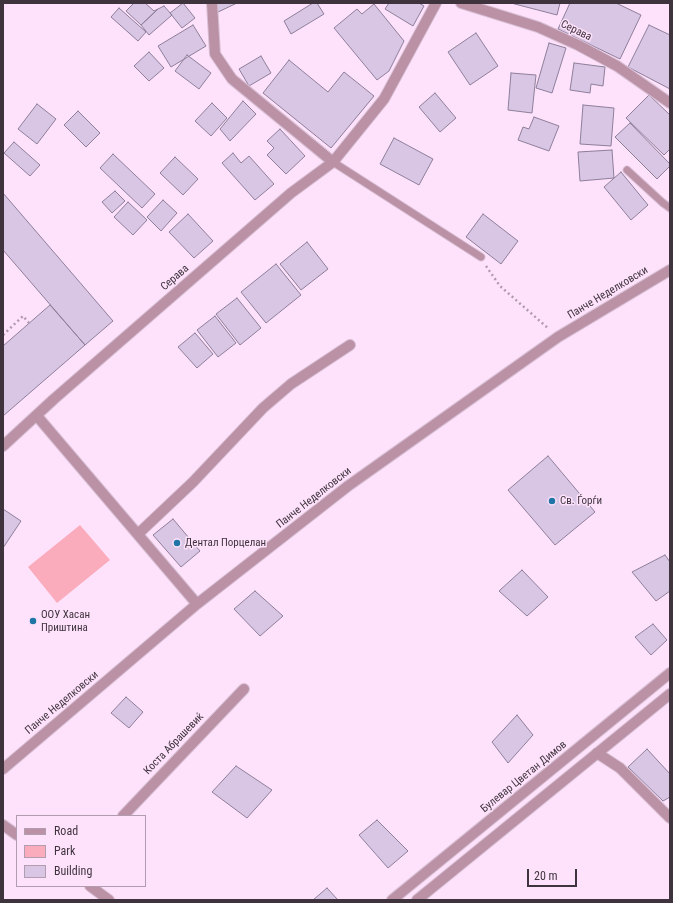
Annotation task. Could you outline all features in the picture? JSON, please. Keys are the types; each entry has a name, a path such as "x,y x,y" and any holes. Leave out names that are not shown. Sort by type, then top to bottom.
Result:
{"street":[{"path":"212,3 215,54 232,79 333,162"},
{"name":"Серава","path":"3,446 54,399 291,193 333,162 384,99 436,3"},
{"name":"Серава","path":"461,3 538,27 578,45 623,70 670,103"},
{"name":"Панче Неделковски","path":"3,769 197,604 348,486 558,337 670,270"},
{"path":"138,534 194,482 263,408 291,384 350,345"},
{"path":"37,416 197,604"},
{"name":"Булевар Цветан Димов","path":"392,900 670,673"},
{"name":"Коста Абрашевиќ","path":"124,815 244,689"},
{"path":"417,900 670,694"},
{"path":"597,753 620,768 670,818"},
{"path":"3,825 16,834"},
{"path":"91,887 109,900"}],"lane":[{"path":"333,162 481,258"},
{"path":"627,170 663,204 670,208"}],"path":[{"path":"481,258 500,286 558,337"},
{"path":"3,335 23,316 29,323"}],"green space":[{"path":"80,525 110,560 57,603 28,567"}],"building":[{"path":"134,3 145,3 154,11 158,9 141,25 126,11"},
{"path":"183,3 195,18 182,28 170,13"},
{"path":"214,3 237,3 216,13"},
{"path":"313,3 317,3 324,14 291,34 284,21"},
{"path":"389,3 419,3 424,6 413,26 385,9"},
{"path":"511,3 560,3 557,15"},
{"path":"570,3 616,3 641,15 620,59 558,29"},
{"path":"374,4 404,41 389,71 377,80 334,28 357,9 362,14"},
{"path":"164,6 172,15 149,35 141,25 158,9"},
{"path":"119,8 146,32 138,41 111,17"},
{"path":"193,25 206,46 171,67 158,46"},
{"path":"649,25 670,35 670,89 628,67"},
{"path":"476,33 498,66 470,85 448,52"},
{"path":"549,43 566,48 552,93 536,88"},
{"path":"149,52 164,68 149,81 134,66"},
{"path":"187,55 211,73 199,89 175,71"},
{"path":"261,56 271,73 249,86 239,69"},
{"path":"289,60 328,92 344,72 374,96 331,148 263,93"},
{"path":"574,63 605,67 603,86 591,84 590,93 570,90"},
{"path":"511,73 536,75 532,113 508,110"},
{"path":"435,93 456,118 440,132 419,107"},
{"path":"649,95 670,115 670,149 664,155 626,118"},
{"path":"243,101 256,114 230,141 220,129"},
{"path":"212,103 227,118 211,136 195,121"},
{"path":"37,104 56,119 37,144 18,129"},
{"path":"583,105 614,108 611,146 580,144"},
{"path":"78,111 100,133 86,147 64,125"},
{"path":"534,117 559,126 549,151 518,140 523,127 529,129"},
{"path":"630,123 670,164 670,166 657,179 615,137"},
{"path":"280,129 305,156 286,174 267,155 274,148 267,141"},
{"path":"394,138 433,159 419,185 380,164"},
{"path":"14,142 40,165 30,176 4,153"},
{"path":"612,150 614,178 580,181 578,152"},
{"path":"233,153 241,163 249,156 274,184 255,200 222,163"},
{"path":"113,154 155,194 142,208 100,168"},
{"path":"175,157 198,179 183,195 160,173"},
{"path":"621,172 648,205 631,220 604,187"},
{"path":"115,191 125,201 112,213 102,202"},
{"path":"3,193 113,321 85,345 3,250"},
{"path":"163,200 177,213 161,231 147,217"},
{"path":"128,202 147,220 133,235 114,217"},
{"path":"188,214 213,241 194,258 169,232"},
{"path":"483,214 518,241 501,264 466,237"},
{"path":"307,242 328,269 301,290 280,264"},
{"path":"276,264 301,295 266,323 241,292"},
{"path":"237,298 261,328 240,345 216,314"},
{"path":"50,305 85,345 3,416 3,346"},
{"path":"215,316 236,343 218,357 197,330"},
{"path":"195,333 213,354 197,368 178,347"},
{"name":"Св. Ѓорѓи","path":"548,456 595,512 555,545 508,490"},
{"path":"3,509 21,521 3,548"},
{"name":"Дентал Порцелан","path":"173,519 200,551 181,567 153,535"},
{"path":"665,555 670,562 670,591 656,601 632,572"},
{"path":"522,570 548,597 527,616 499,591"},
{"path":"255,591 283,616 260,636 234,609"},
{"path":"653,624 667,640 651,655 635,637"},
{"path":"126,697 143,712 129,728 111,713"},
{"path":"517,715 533,735 508,763 492,742"},
{"path":"647,749 670,774 670,797 663,801 628,767"},
{"path":"236,766 272,790 247,818 212,792"},
{"path":"377,820 408,851 388,868 359,835"},
{"path":"327,888 338,900 313,900"}],"place":[{"name":"Св. Ѓорѓи","path":"552,501"},
{"name":"Дентал Порцелан","path":"177,543"},
{"name":"ООУ Хасан Приштина","path":"33,621"}]}
